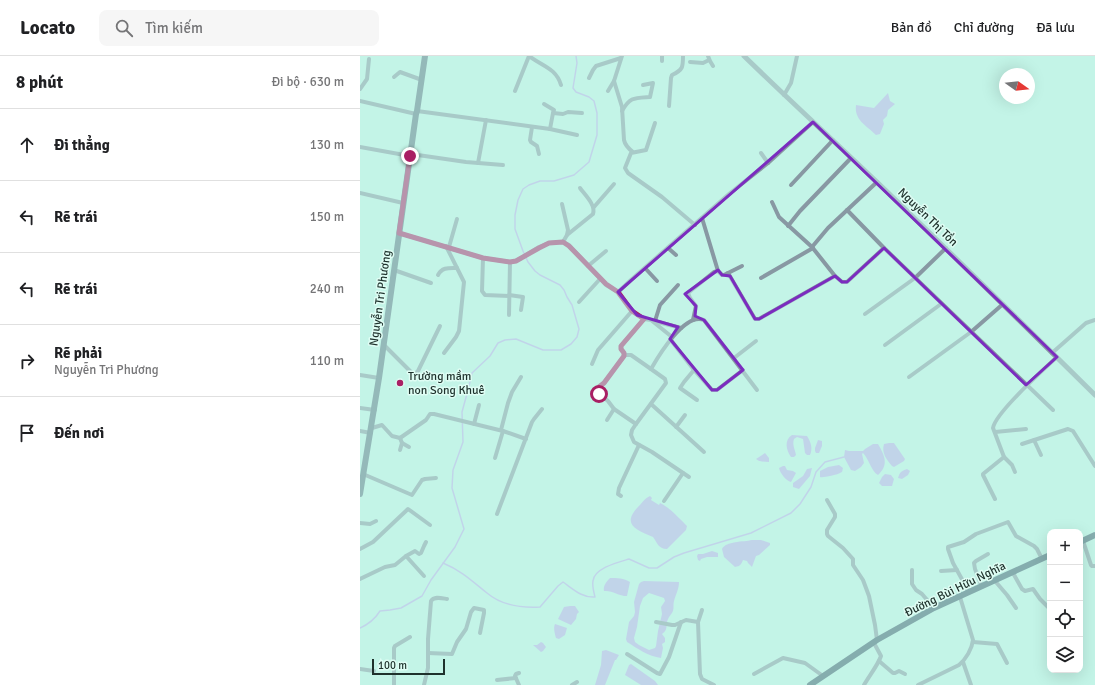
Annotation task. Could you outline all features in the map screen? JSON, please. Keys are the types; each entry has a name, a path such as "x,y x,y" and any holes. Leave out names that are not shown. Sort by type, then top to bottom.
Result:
{"main road":[{"name":"Nguyễn Tri Phương","path":"360,494 380,378 403,203 426,56"},
{"path":"1083,540 1095,535"},
{"name":"Đường Bùi Hữu Nghĩa","path":"810,685 876,642 934,608 1047,556"}],"street":[{"path":"514,90 529,56 554,72 560,79 561,85"},
{"path":"662,56 662,61"},
{"path":"669,106 671,78 672,75 681,71 683,67 683,56"},
{"name":"Nguyễn Thị Tồn","path":"744,56 946,248 1095,395"},
{"path":"784,95 791,83 797,56"},
{"path":"589,78 596,66 622,57"},
{"path":"608,91 614,81 622,57"},
{"path":"690,62 703,63 708,58 713,66"},
{"path":"360,89 367,79 369,59"},
{"path":"394,78 400,72 422,80"},
{"path":"614,81 621,102 625,144 633,152 646,150 655,123"},
{"path":"622,112 629,101 650,97 653,83 643,85"},
{"path":"360,101 417,113 532,126 577,135"},
{"path":"544,104 554,110 550,129"},
{"path":"553,113 563,114 568,112 582,114"},
{"path":"478,163 486,120"},
{"path":"618,292 729,194 768,163 813,122"},
{"path":"532,126 530,140 537,146 539,154"},
{"path":"791,185 833,140"},
{"path":"360,147 411,155 503,165"},
{"path":"633,152 631,153 625,168 628,173 662,197 695,225"},
{"path":"761,153 768,163"},
{"path":"788,226 800,211 851,158"},
{"path":"760,278 813,248 828,228 877,182"},
{"path":"563,242 567,235 593,214 594,207 614,184"},
{"path":"580,188 594,207"},
{"path":"360,193 403,203"},
{"path":"772,202 779,217 813,248 835,276 842,282 848,282 884,248"},
{"path":"562,204 568,230 567,235"},
{"path":"847,210 941,304 1053,410"},
{"path":"702,218 718,270 722,275 724,276 728,272 742,266"},
{"path":"444,353 459,331 464,282 447,246 457,219"},
{"path":"399,233 447,246 483,258 510,262 523,258 549,243 563,242 569,246 600,279 618,292 632,311 644,319 681,328"},
{"path":"668,248 676,255"},
{"path":"865,314 915,278 946,248"},
{"path":"588,266 606,251"},
{"path":"483,258 483,293 485,295 509,295 523,297 521,310"},
{"path":"509,315 510,262"},
{"path":"438,275 442,269 457,268"},
{"path":"645,268 657,281"},
{"path":"394,270 431,283"},
{"path":"693,320 696,306 688,296 688,292 718,270"},
{"path":"728,272 757,319 835,276"},
{"path":"579,302 600,279"},
{"path":"653,321 660,305 678,286"},
{"path":"885,345 941,304"},
{"path":"909,377 971,332 1003,304"},
{"path":"592,364 598,350 632,311"},
{"path":"624,354 621,346 644,319"},
{"path":"650,369 671,338 681,328 693,320 704,320 757,390"},
{"path":"1015,472 1012,465 1004,458 993,428 994,424 1004,410 1054,355 1086,323 1095,320"},
{"path":"653,321 671,338 694,370 712,390 717,390 724,386 743,370"},
{"path":"384,345 412,373 415,374 418,372 440,326"},
{"path":"734,358 756,341"},
{"path":"624,354 631,355 666,381 632,430 631,435 634,442 652,452 689,477"},
{"path":"624,354 604,383 595,390 608,401 614,409 636,424"},
{"path":"694,370 680,388 697,400"},
{"path":"360,375 380,378"},
{"path":"496,458 508,403 520,377"},
{"path":"651,404 704,452"},
{"path":"474,424 479,405"},
{"path":"360,408 375,410"},
{"path":"497,514 534,419 542,409"},
{"path":"607,420 614,409"},
{"path":"400,450 401,440 426,420 430,414 453,418 526,439"},
{"path":"676,427 685,415"},
{"path":"360,431 371,430 382,425 392,436 401,440 409,447"},
{"path":"995,432 1026,429"},
{"path":"1022,444 1068,429 1073,431 1095,466"},
{"path":"1034,440 1041,454"},
{"path":"621,496 618,494 619,488 639,445"},
{"path":"995,499 983,474 1004,458"},
{"path":"664,501 683,473"},
{"path":"363,474 412,494 422,480 436,478"},
{"path":"827,500 835,514 835,517 827,530 827,534 853,559 853,565 863,580 869,596 875,625 876,642 880,654 879,661 864,685"},
{"path":"360,549 373,542 408,509 430,525"},
{"path":"360,523 370,524 376,520"},
{"path":"969,592 953,563 948,547 964,542 976,534 1007,522 1016,536 1035,547 1042,559"},
{"path":"360,580 385,567 395,565 415,551 419,554 422,553 426,542"},
{"path":"1083,546 1091,565 1095,566"},
{"path":"982,586 974,569 974,564 976,561 988,554"},
{"path":"406,556 424,576"},
{"path":"912,570 912,584 934,608"},
{"path":"942,571 957,570"},
{"path":"1013,573 1022,589 1034,589 1040,599 1047,606"},
{"path":"995,581 1016,608"},
{"path":"918,685 959,665 968,654 973,642 960,597"},
{"path":"424,685 428,668 431,601 434,598 446,599"},
{"path":"452,654 457,642 466,630 471,612 474,608 484,610 480,633"},
{"path":"702,610 698,622 700,674 702,679 714,685"},
{"path":"657,622 676,625 681,621 688,619 698,622"},
{"path":"627,654 656,673 660,674 669,657 681,621"},
{"path":"394,685 394,648 410,637"},
{"path":"973,642 997,644 1007,664"},
{"path":"428,653 452,654 458,656"},
{"path":"754,674 781,658 784,658 805,663 823,676"},
{"path":"879,661 893,673 899,671 905,674"},
{"path":"963,662 971,685"},
{"path":"360,669 374,671"},
{"path":"519,673 515,674 519,685"},
{"path":"497,680 516,678"},
{"path":"572,685 578,682"}],"highlighted area":[{"path":"813,122 1057,357 1026,385 884,248 847,282 842,282 835,276 759,319 755,319 730,276 722,275 718,270 685,294 696,306 695,316 704,320 743,370 717,390 712,390 670,339 678,327 637,315 618,292"}],"shaded area":[{"path":"888,93 890,101 895,104 888,110 887,116 883,120 884,124 880,134 876,135 857,115 856,105 874,108"},
{"path":"792,435 807,436 811,446 810,455 805,453 803,439 797,437 794,439 793,443 796,455 791,457 788,451 787,442 789,437"},
{"path":"818,440 822,441 822,446 819,453 816,453 815,448"},
{"path":"894,443 905,459 894,467 886,459 883,450 884,444"},
{"path":"873,444 878,444 884,456 884,468 878,475 863,453 864,463 855,471 851,470 844,457 845,450 863,451"},
{"path":"765,453 769,458 769,462 756,459"},
{"path":"839,465 843,468 842,472 836,475 820,477 820,471 828,467"},
{"path":"785,466 787,470 796,473 791,482 785,478 779,468"},
{"path":"812,468 810,476 799,489 793,487 793,483 803,476 807,469"},
{"path":"907,469 910,471 908,475 902,479 898,478 899,474 903,470"},
{"path":"885,474 891,475 894,479 892,486 882,486 879,483"},
{"path":"650,496 652,498 651,500 659,505 660,503 667,507 687,526 686,530 667,549 660,547 653,537 637,529 631,523 633,513"},
{"path":"761,540 770,543 770,545 756,556 752,567 747,561 743,560 740,565 735,567 724,557 722,549 727,544"},
{"path":"712,551 718,553 718,557 707,557 701,559 700,561 698,560 698,554"},
{"path":"610,578 623,579 630,582 627,596 610,591 604,591 605,584"},
{"path":"641,582 679,582 673,611 667,621 666,629 662,634 665,638 665,642 662,644 663,648 661,658 643,652 627,642 626,639 629,622 634,616 634,602 639,584","holes":["649,593 664,598 665,601 661,607 662,614 656,646 655,648 649,650 635,642 634,638 640,606 643,598"]},
{"path":"575,606 579,612 571,625 558,619 564,607"},
{"path":"555,624 567,628 565,635 559,639 556,638 554,629"},
{"path":"541,642 546,647 541,652 533,645 537,645"},
{"path":"606,650 619,655 615,660 605,685 595,685 601,665 602,651"},
{"path":"631,664 655,681 658,685 641,685 625,675 629,665"}],"waterway":[{"path":"360,628 372,621 380,611 401,608 422,596 431,580 455,547 464,529 452,488 453,470 463,442 462,412 472,373 490,356 498,343 505,340 516,339 543,350 561,350 571,344 577,337 579,329 572,305 564,290 560,285 535,271 528,262 515,229 515,215 518,200 523,189 540,181 554,181 574,175 589,162 597,135 597,113 594,101 589,97 576,92 573,88 577,63 576,56"},
{"path":"443,563 461,573 493,597 512,605 540,607 563,582 582,595 595,597 593,589 594,576 608,566 629,559 649,568 657,568 674,557 751,533 791,513 800,504 811,487 816,472 825,462 844,457"}],"place":[{"name":"Trường mầm non Song Khuê","path":"400,383"}],"route":[{"path":"410,156 399,233 483,258 510,262 523,258 549,243 563,242 569,246 606,284 618,292 632,311 644,319 621,346 624,356 604,383 595,390 599,394"}]}
